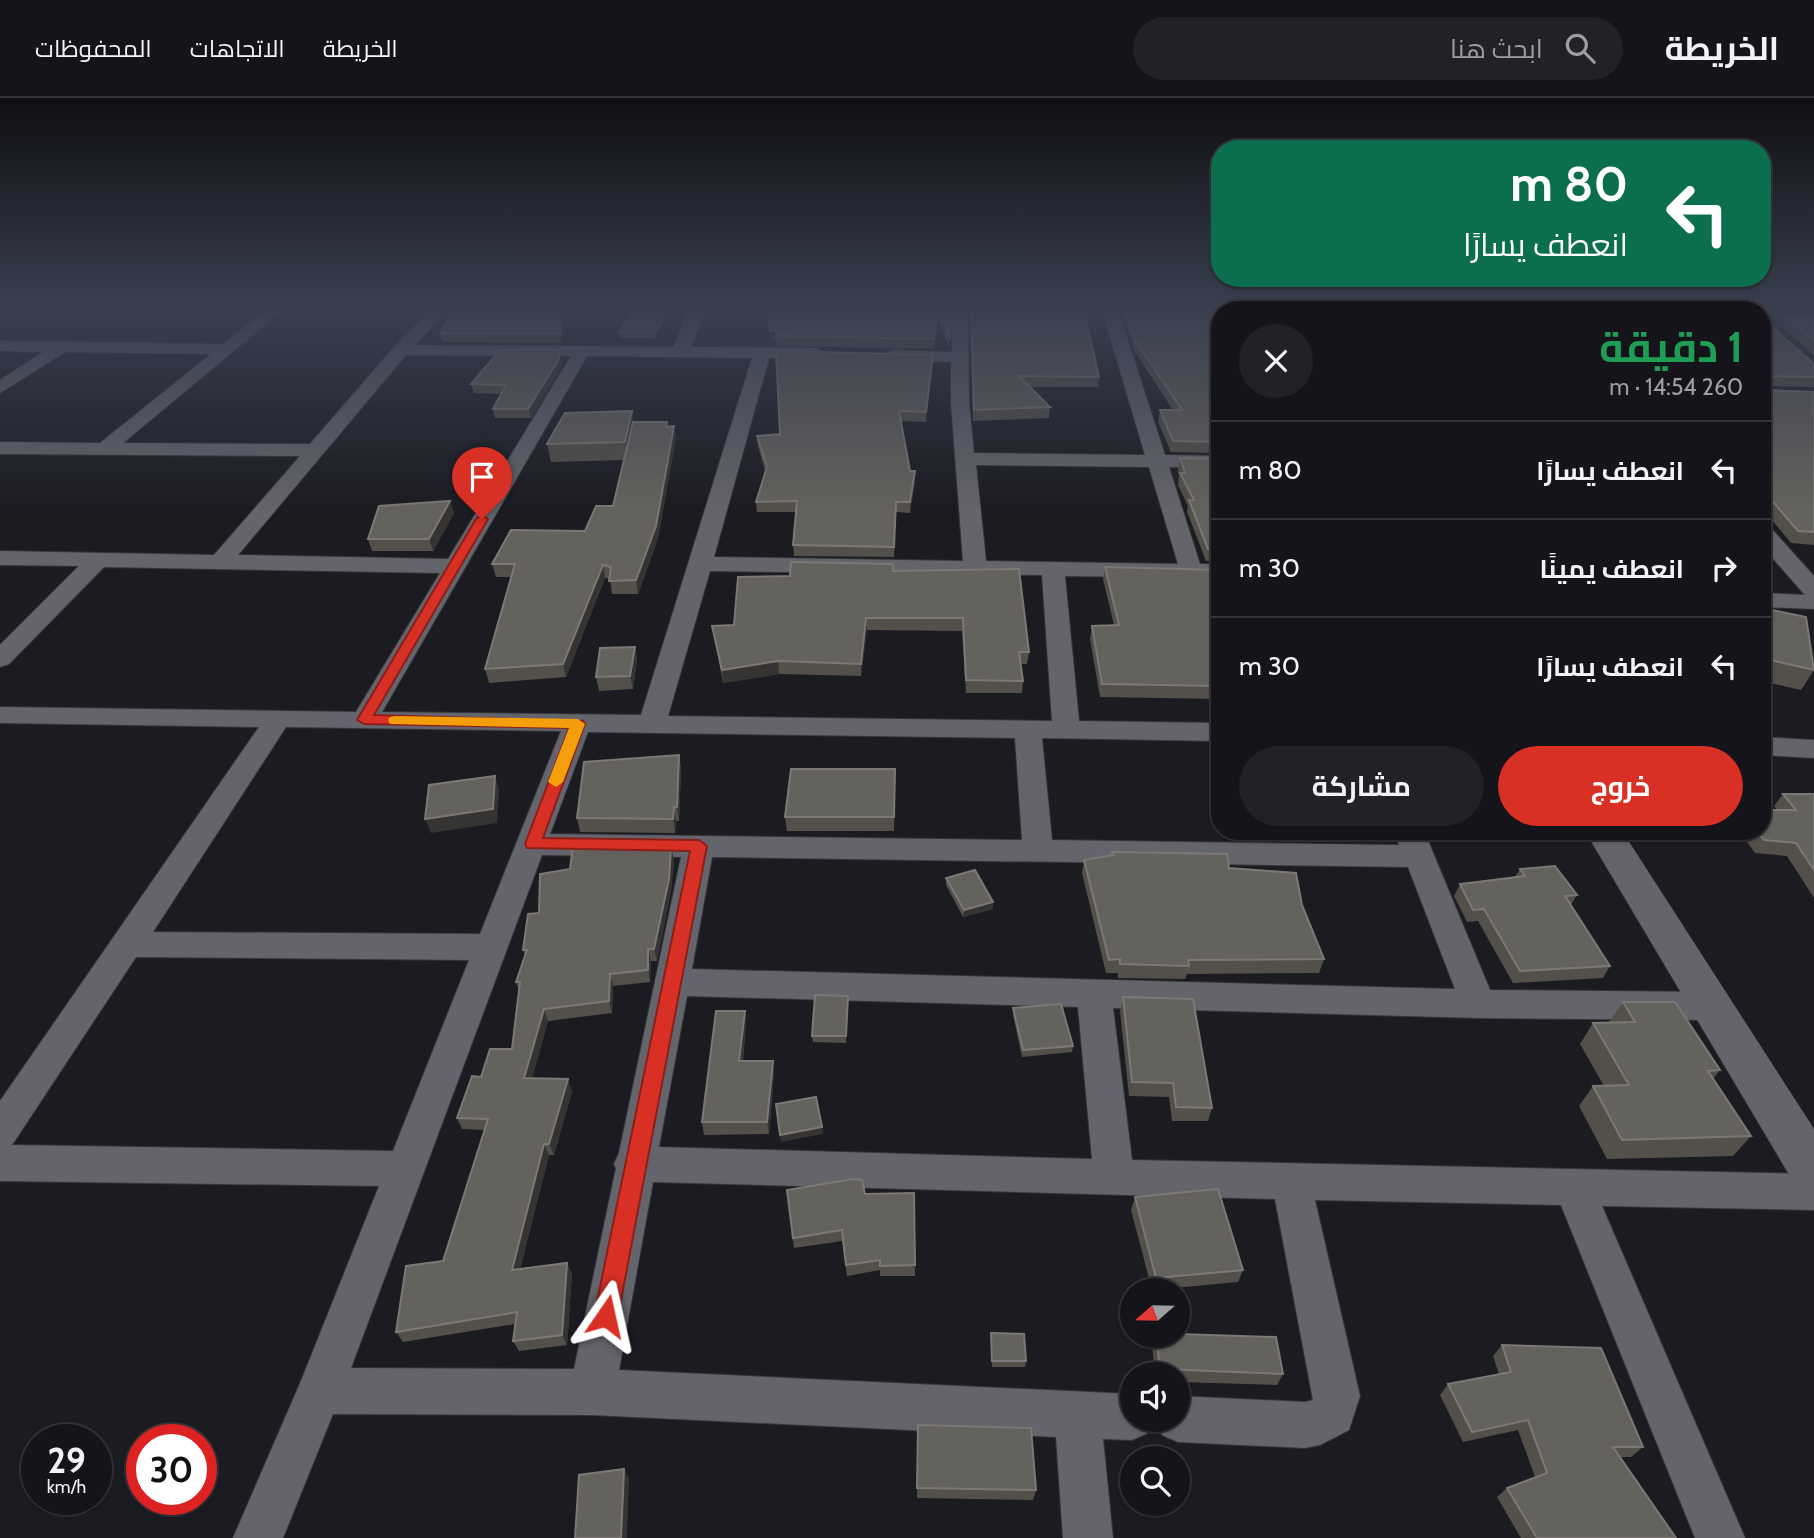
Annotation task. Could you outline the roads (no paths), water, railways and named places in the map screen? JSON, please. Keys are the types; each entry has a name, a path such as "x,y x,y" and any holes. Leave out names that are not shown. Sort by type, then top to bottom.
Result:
{"street":[{"path":"0,388 16,377"},
{"path":"104,449 194,377"},
{"path":"222,560 378,377"},
{"path":"364,720 567,377"},
{"path":"652,724 755,377"},
{"path":"961,377 960,403 975,568"},
{"path":"1131,377 1191,570"},
{"path":"0,448 316,450"},
{"path":"967,459 1211,461"},
{"path":"1771,543 1814,590"},
{"path":"0,558 454,566"},
{"path":"0,659 100,558"},
{"path":"701,564 1211,571"},
{"path":"1053,569 1066,730"},
{"path":"1771,600 1814,602"},
{"path":"0,739 11,715 1211,732"},
{"path":"0,1133 278,719"},
{"path":"258,1538 320,1391 578,724"},
{"path":"1028,730 1038,850"},
{"path":"1771,747 1814,749"},
{"path":"1609,840 1814,1172"},
{"path":"533,844 1038,850 1414,843 1478,1004"},
{"path":"592,1392 634,1164 699,846"},
{"path":"125,944 493,947"},
{"path":"671,982 1478,1004 1710,1006"},
{"path":"1094,993 1114,1178"},
{"path":"0,1163 405,1169"},
{"path":"634,1164 1114,1178 1814,1192"},
{"path":"1190,1420 1305,1425 1320,1422 1333,1414 1337,1396 1291,1181"},
{"path":"1574,1187 1720,1538"},
{"path":"320,1391 592,1392 1120,1416"},
{"path":"1078,1414 1088,1538"}]}
